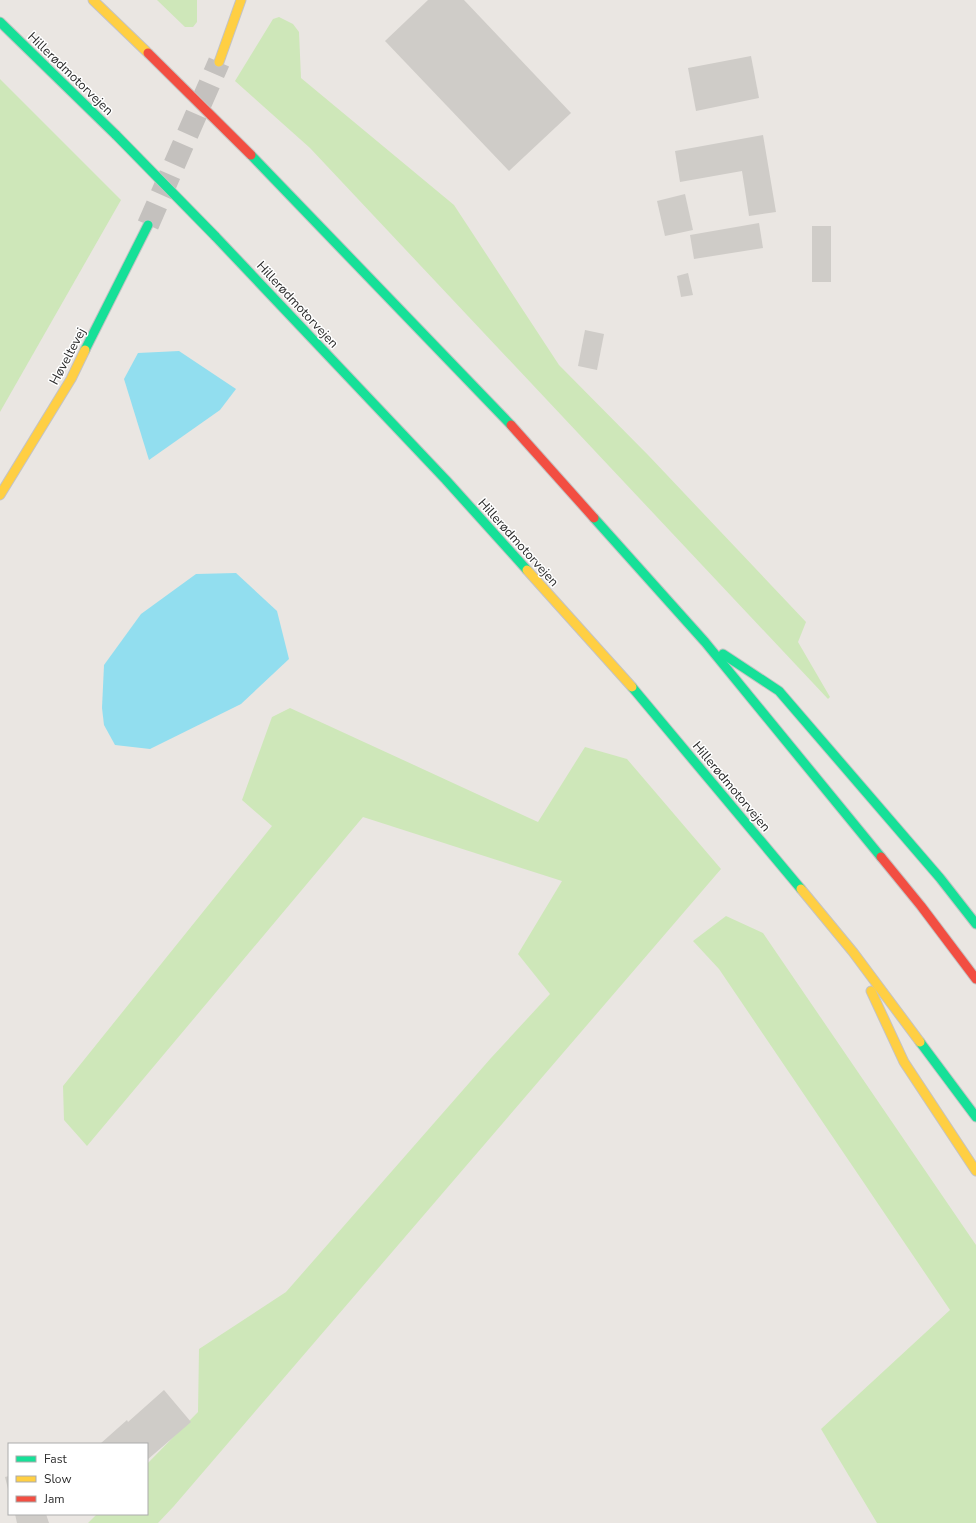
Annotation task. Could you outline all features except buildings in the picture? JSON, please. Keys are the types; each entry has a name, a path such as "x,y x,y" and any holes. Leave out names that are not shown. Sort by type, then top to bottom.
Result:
{"main road":[{"path":"93,0 251,155 507,420 705,642 921,906 976,979"},
{"path":"219,62 241,0"},
{"name":"Hillerødmotorvejen","path":"0,22 116,135 215,236 446,480 642,698 853,952 976,1117"},
{"name":"Høveltevej","path":"0,495 71,379 148,225"},
{"path":"705,642 779,690 940,878 976,924"},
{"path":"853,952 904,1062 976,1171"}],"green space":[{"path":"157,0 197,0 197,22 193,27 185,27"},
{"path":"279,17 293,24 299,32 301,78 454,205 559,365 649,456 806,622 798,642 830,697 828,699 310,148 235,81 273,19"},
{"path":"0,79 121,200 0,412"},
{"path":"290,708 538,822 585,747 627,759 721,869 158,1523 88,1523 96,1515 148,1515 148,1463 198,1412 199,1349 286,1292 491,1058 550,994 518,954 562,881 363,817 87,1146 64,1120 63,1086 272,826 242,800 272,717"},
{"path":"726,916 763,933 976,1245 976,1523 877,1523 821,1429 950,1310 719,969 693,941"}],"water":[{"path":"179,351 236,389 220,410 149,460 124,379 138,353"},
{"path":"236,573 277,611 289,659 241,704 150,749 115,745 104,725 102,708 104,665 141,614 196,574"}],"tunnel":[{"path":"148,225 219,62"}],"traffic: fast":[{"path":"0,22 116,135"},
{"path":"116,135 215,236"},
{"path":"251,155 511,425"},
{"path":"85,350 148,225"},
{"path":"215,236 446,480 527,570"},
{"path":"594,518 705,642 881,857"},
{"path":"723,654 779,691 940,878 976,924"},
{"path":"632,687 801,889"},
{"path":"920,1042 976,1117"}],"traffic: slow":[{"path":"93,0 148,53"},
{"path":"219,62 241,0"},
{"path":"0,495 71,379 85,350"},
{"path":"527,570 632,687"},
{"path":"801,889 853,952 920,1042"},
{"path":"871,991 904,1062 976,1171"}],"traffic: jam":[{"path":"148,53 251,155"},
{"path":"511,425 594,518"},
{"path":"881,857 921,906 976,979"}]}
